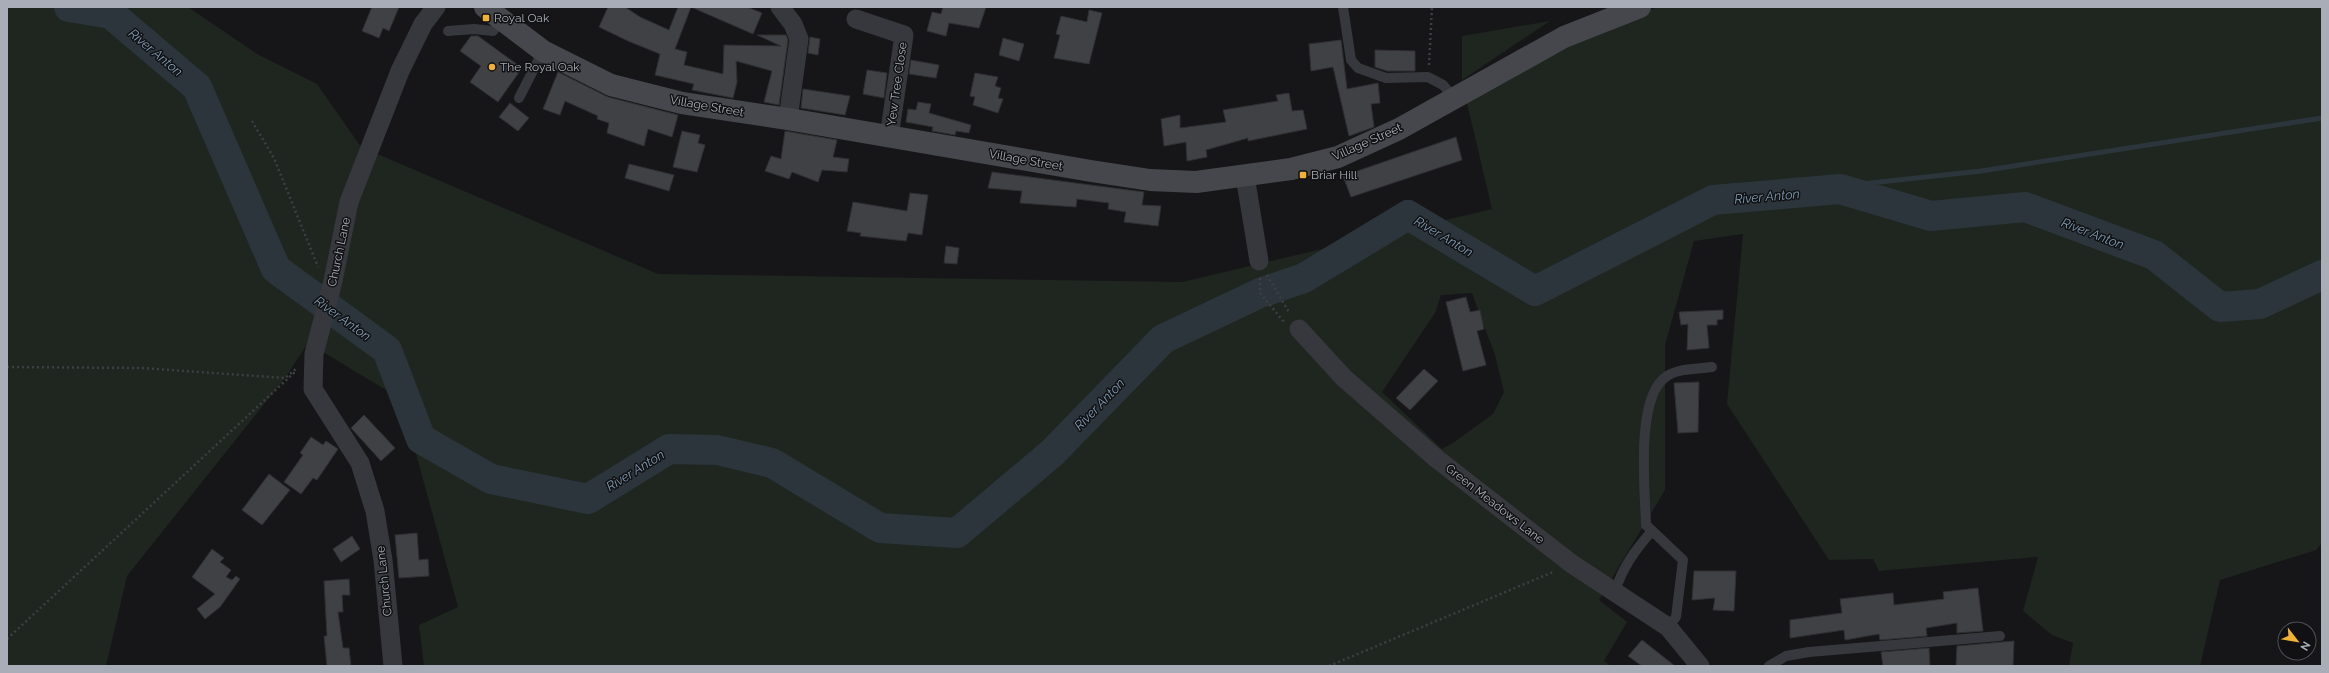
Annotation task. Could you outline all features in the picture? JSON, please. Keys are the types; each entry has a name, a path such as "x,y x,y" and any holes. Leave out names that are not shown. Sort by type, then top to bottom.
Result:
{"street":[{"name":"Church Lane","path":"392,666 383,560 375,511 360,463 313,389 314,354 333,281 349,202 380,120 423,24 436,7"},
{"path":"780,7 793,24 799,39 788,119"},
{"name":"Village Street","path":"493,13 543,52 611,84 682,103 788,119 1150,180 1196,182 1291,169 1338,157 1399,129 1564,37 1640,7"},
{"name":"Yew Tree Close","path":"856,19 904,35 889,137"},
{"path":"1245,176 1259,261"},
{"name":"Green Meadows Lane","path":"1302,332 1344,378 1437,459 1572,564 1668,627 1700,666"}],"lane":[{"path":"1343,7 1351,60 1358,68 1386,78 1428,77 1443,85 1454,98"},
{"path":"448,31 474,29 492,31 493,13"},
{"path":"519,98 543,52"},
{"path":"1668,627 1676,617 1683,560 1646,525 1644,431 1654,388 1667,376 1682,370 1712,367"},
{"path":"1615,591 1622,570 1634,551 1652,531"},
{"path":"1769,666 1786,656 1808,652 2000,636"}],"path":[{"path":"1428,77 1432,7"},
{"path":"252,121 274,158 321,275 333,281"},
{"path":"1259,261 1260,292 1292,332 1302,332"},
{"path":"1259,261 1302,332"},
{"path":"7,367 142,368 285,378 314,354"},
{"path":"7,639 314,354"},
{"path":"1329,666 1572,564"}],"shaded area":[{"path":"7,7 188,7 257,54 317,84 361,147 658,274 1182,282 1492,209 1467,103 1508,73 1645,11 1659,7 2322,7 2322,543 2316,550 2220,580 2200,666 2069,666 2073,643 2052,635 2023,611 2038,557 1879,571 1873,559 1829,560 1727,404 1743,234 1694,241 1665,345 1665,490 1599,600 1627,622 1604,661 1611,666 424,666 419,625 458,607 401,399 308,343 285,378 127,576 106,666 7,666","holes":["1472,293 1495,355 1504,392 1493,414 1453,443 1442,449 1382,392 1435,313 1441,295"]},
{"path":"1550,21 1462,80 1462,36"}],"building":[{"path":"372,7 399,7 389,31 383,28 379,38 362,31"},
{"path":"608,7 625,7 640,17 669,30 678,7 691,7 675,49 687,52 684,65 723,74 724,45 781,46 757,35 786,35 788,40 779,105 764,102 772,71 736,61 737,82 733,98 692,90 694,84 655,75 660,54 599,27"},
{"path":"691,7 747,7 762,13 753,34"},
{"path":"943,7 986,7 979,28 949,23 946,36 927,31 932,12 941,14"},
{"path":"1089,10 1102,13 1089,64 1054,58 1060,35 1056,34 1061,16 1087,22"},
{"path":"471,36 478,36 522,68 498,102 470,82 481,66 460,51"},
{"path":"810,37 820,39 818,55 808,53"},
{"path":"1003,38 1024,44 1019,61 999,55"},
{"path":"1341,40 1347,89 1378,83 1380,103 1371,104 1374,127 1349,136 1333,67 1311,71 1309,44"},
{"path":"1375,50 1415,51 1415,71 1387,71 1375,67"},
{"path":"911,60 939,65 936,78 909,74"},
{"path":"867,70 887,73 884,98 863,94"},
{"path":"558,72 608,97 678,115 672,137 648,129 644,146 607,133 609,123 597,119 598,116 565,101 560,115 543,109"},
{"path":"975,73 998,77 995,86 1001,88 998,98 1003,99 998,113 973,105 975,97 970,96"},
{"path":"803,89 850,96 845,115 801,108"},
{"path":"1289,93 1292,111 1303,110 1307,129 1248,141 1248,138 1206,150 1207,157 1187,161 1186,142 1164,146 1161,119 1180,115 1180,128 1226,122 1223,110 1278,101 1276,95"},
{"path":"918,102 931,104 929,113 971,125 969,133 956,131 955,135 932,131 933,127 906,122 908,109 916,110"},
{"path":"510,103 529,118 518,131 499,117"},
{"path":"682,131 700,135 698,143 705,145 697,172 673,167"},
{"path":"785,131 837,140 833,157 849,159 847,172 822,170 818,182 792,172 789,179 765,171 771,156 781,159"},
{"path":"1456,137 1462,160 1351,197 1343,176"},
{"path":"629,164 674,175 669,191 625,178"},
{"path":"992,172 1144,192 1142,205 1161,206 1158,226 1124,222 1126,212 1108,209 1109,203 1077,199 1076,207 1020,203 1022,191 988,188"},
{"path":"910,193 928,195 922,235 908,233 906,241 860,236 861,233 847,231 853,202 907,211"},
{"path":"946,246 959,248 957,264 944,263"},
{"path":"1466,297 1470,312 1480,310 1484,329 1477,331 1486,365 1463,371 1446,302"},
{"path":"1723,310 1723,319 1717,320 1717,325 1707,325 1709,348 1687,350 1688,324 1681,325 1679,312"},
{"path":"1424,369 1438,381 1410,410 1396,398"},
{"path":"1699,382 1698,432 1678,433 1674,383"},
{"path":"364,415 395,448 381,461 351,428"},
{"path":"311,437 323,445 326,441 338,449 317,480 313,478 301,494 284,482 303,455 300,453"},
{"path":"269,474 290,490 262,525 242,510"},
{"path":"417,533 419,560 428,559 429,576 399,578 395,535"},
{"path":"352,536 360,549 341,562 333,549"},
{"path":"212,549 224,558 220,562 231,570 226,577 232,580 236,576 240,579 220,607 205,619 197,609 215,594 192,577"},
{"path":"1694,571 1736,571 1734,611 1713,610 1715,598 1692,600"},
{"path":"349,579 350,595 342,595 343,612 338,612 343,648 349,648 351,666 327,666 324,636 327,636 324,581"},
{"path":"1978,588 1983,631 1957,633 1957,623 1926,628 1927,636 1880,640 1879,634 1845,640 1844,630 1790,638 1790,620 1842,613 1840,599 1893,593 1894,605 1944,599 1943,592"},
{"path":"1642,640 1675,666 1642,666 1628,656"},
{"path":"2014,641 2013,666 1956,666 1957,646"},
{"path":"1929,648 1930,666 1883,666 1881,652"}],"waterway":[{"name":"River Anton","path":"69,7 111,14 197,87 276,269 387,350 421,439 491,479 588,499 669,449 717,450 772,463 880,528 957,533 1052,453 1163,339 1260,293 1304,278 1408,215 1535,291 1713,200 1840,189 1931,216 2025,207 2154,255 2220,307 2260,304 2322,275"},
{"path":"1713,200 1981,171 2322,118"}],"place":[{"name":"Royal Oak","path":"486,18"},
{"name":"The Royal Oak","path":"492,67"},
{"name":"Briar Hill","path":"1303,175"}]}
